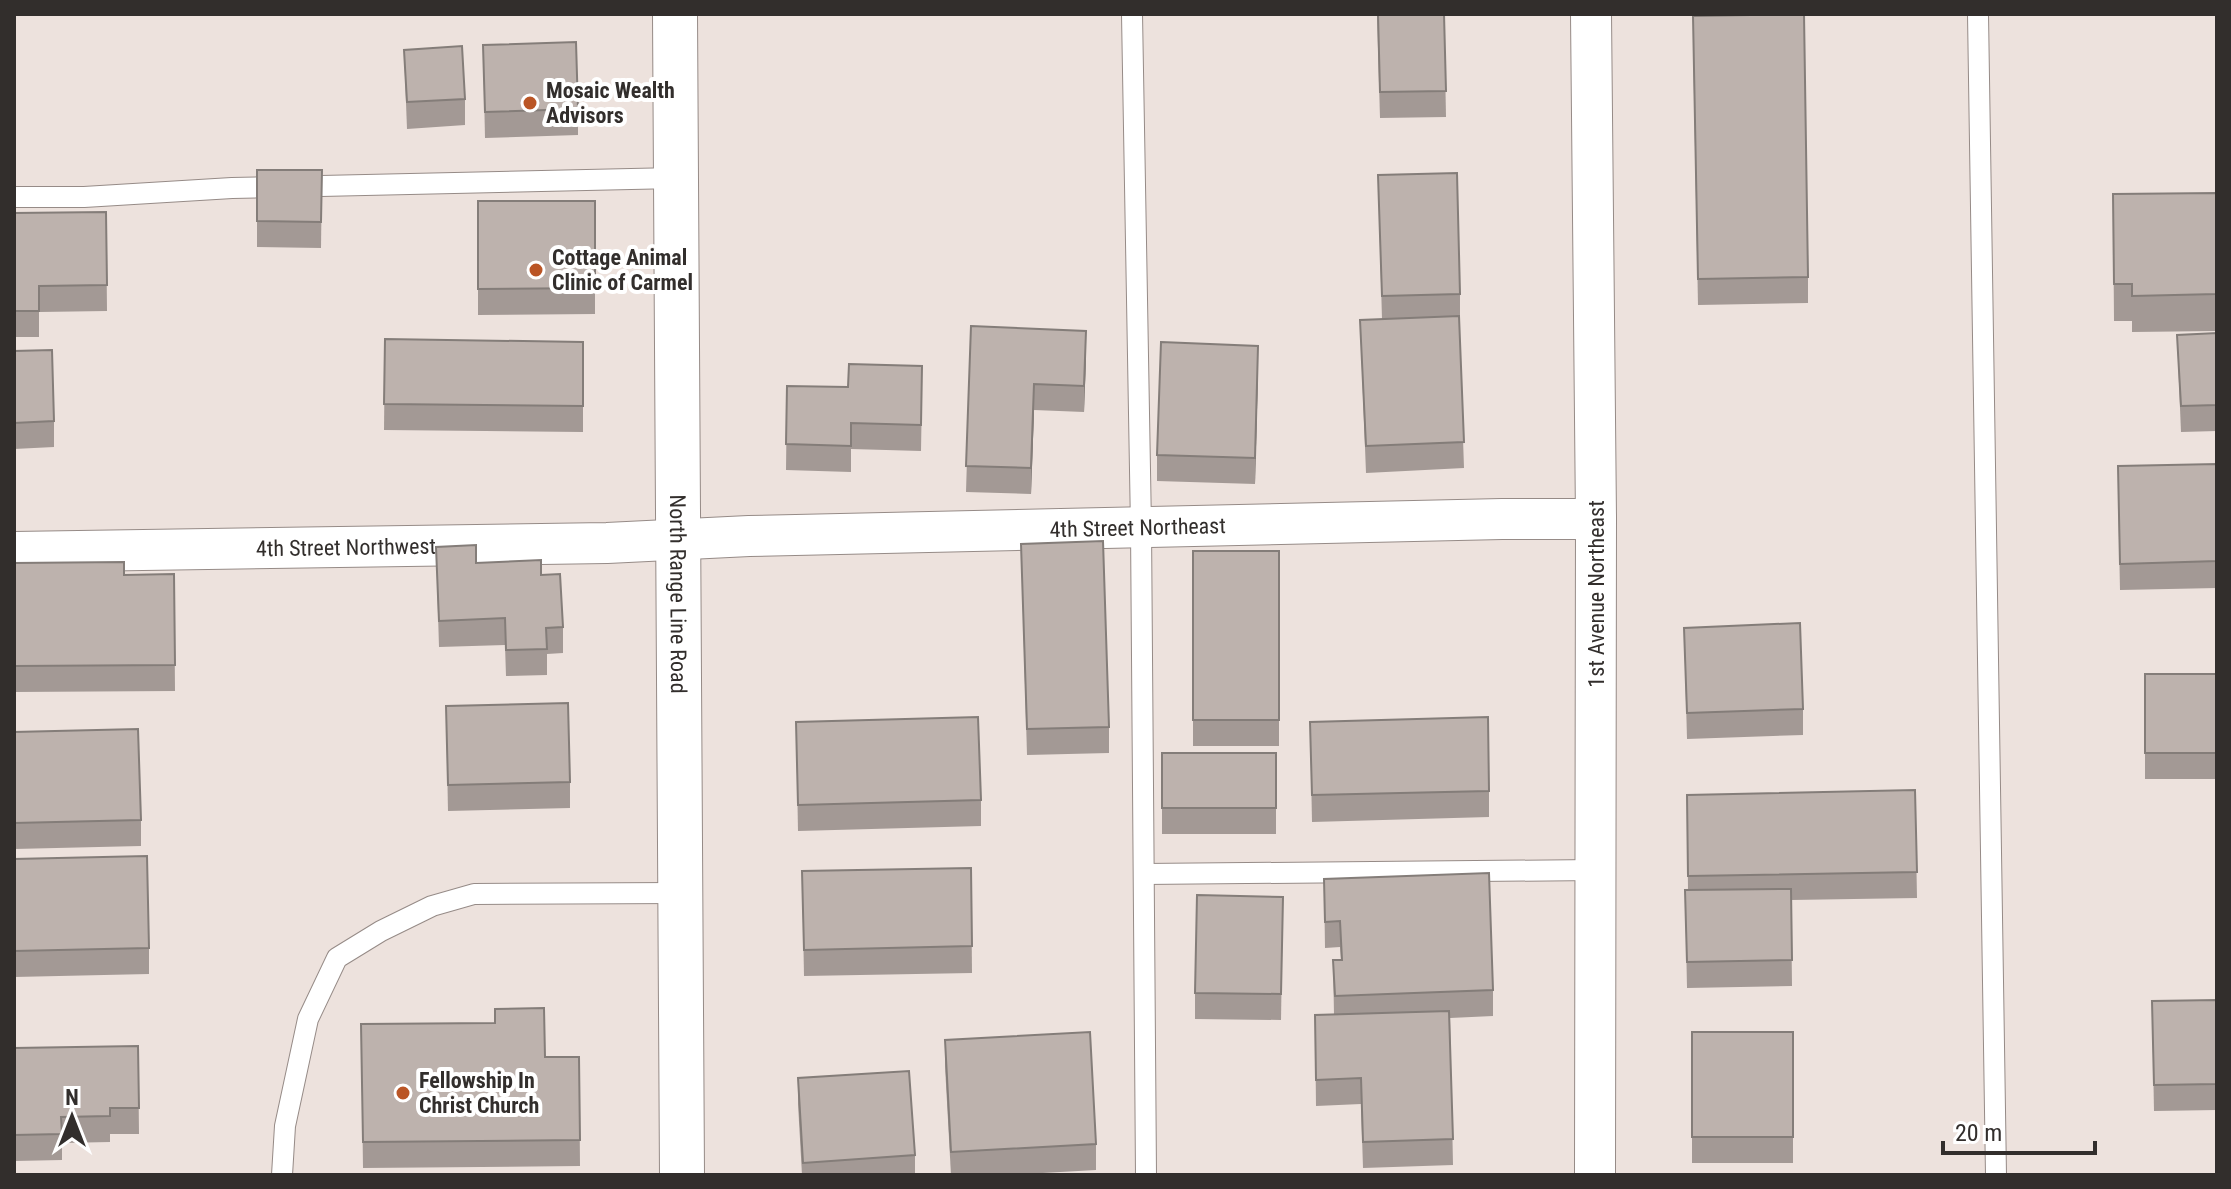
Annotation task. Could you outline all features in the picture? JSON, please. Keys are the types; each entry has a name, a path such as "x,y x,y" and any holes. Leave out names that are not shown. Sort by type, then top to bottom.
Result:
{"main road":[{"name":"North Range Line Road","path":"675,14 682,1175"}],"street":[{"name":"1st Avenue Northeast","path":"1591,14 1596,519 1595,1175"},
{"name":"4th Street Northeast","path":"678,540 1141,527 1596,519"},
{"name":"4th Street Northwest","path":"14,552 678,540"}],"lane":[{"path":"1132,14 1141,527 1146,1175"},
{"path":"1978,14 1996,1175"},
{"path":"14,197 84,197 232,188 676,178"},
{"path":"1144,874 1595,870"},
{"path":"282,1175 285,1126 308,1019 337,958 381,931 432,906 474,894 680,893"}],"building":[{"path":"1378,14 1444,14 1446,91 1380,92"},
{"path":"1804,14 1808,277 1698,279 1693,16"},
{"name":"Mosaic Wealth Advisors","path":"576,42 578,109 485,112 483,45"},
{"path":"462,46 465,99 407,102 404,50"},
{"path":"257,170 322,170 321,222 257,221"},
{"path":"1457,173 1460,294 1382,296 1378,175"},
{"path":"2217,193 2217,294 2132,296 2132,284 2114,284 2113,194"},
{"name":"Cottage Animal Clinic of Carmel","path":"478,201 595,201 595,288 478,289"},
{"path":"106,212 107,285 39,286 39,311 14,311 14,213"},
{"path":"1459,316 1464,442 1366,446 1360,320"},
{"path":"971,326 1086,331 1084,386 1034,384 1031,468 966,466"},
{"path":"2217,333 2217,405 2181,406 2177,335"},
{"path":"385,339 583,342 583,406 384,404"},
{"path":"1161,342 1258,346 1255,458 1157,455"},
{"path":"52,350 54,421 14,423 14,351"},
{"path":"849,364 922,366 921,425 851,423 851,446 786,444 787,386 848,387"},
{"path":"2217,464 2217,561 2120,564 2118,466"},
{"path":"1103,541 1109,727 1027,729 1021,544"},
{"path":"476,545 476,563 541,560 541,575 560,574 563,627 546,628 547,649 506,650 505,618 439,621 436,547"},
{"path":"1193,551 1279,551 1279,720 1193,720"},
{"path":"124,562 124,575 174,574 175,665 14,666 14,563"},
{"path":"1800,623 1803,709 1687,713 1684,628"},
{"path":"2145,674 2217,674 2217,753 2145,753"},
{"path":"568,703 570,782 448,785 446,706"},
{"path":"978,717 981,800 798,805 796,722"},
{"path":"1488,717 1489,791 1312,795 1310,722"},
{"path":"138,729 141,820 14,823 14,732"},
{"path":"1162,753 1276,753 1276,808 1162,808"},
{"path":"1915,790 1917,872 1688,876 1687,795"},
{"path":"147,856 149,948 14,951 14,859"},
{"path":"971,868 972,946 804,950 802,871"},
{"path":"1489,873 1493,990 1335,996 1333,960 1342,960 1340,921 1325,922 1324,879"},
{"path":"1791,889 1792,960 1687,962 1685,890"},
{"path":"1197,895 1283,897 1281,994 1195,993"},
{"path":"2217,1000 2217,1084 2154,1085 2152,1001"},
{"path":"544,1008 545,1057 579,1057 580,1140 363,1142 361,1024 495,1023 495,1009"},
{"path":"1449,1011 1453,1139 1363,1142 1361,1078 1316,1080 1315,1015"},
{"path":"1090,1032 1096,1144 951,1152 945,1040"},
{"path":"1692,1032 1793,1032 1793,1137 1692,1137"},
{"path":"138,1046 139,1108 110,1108 110,1116 61,1117 62,1134 14,1135 14,1048"},
{"path":"909,1071 915,1155 803,1163 798,1078"}],"place":[{"name":"Mosaic Wealth Advisors","path":"530,103"},
{"name":"Cottage Animal Clinic of Carmel","path":"536,270"},
{"name":"Fellowship In Christ Church","path":"403,1093"}]}
